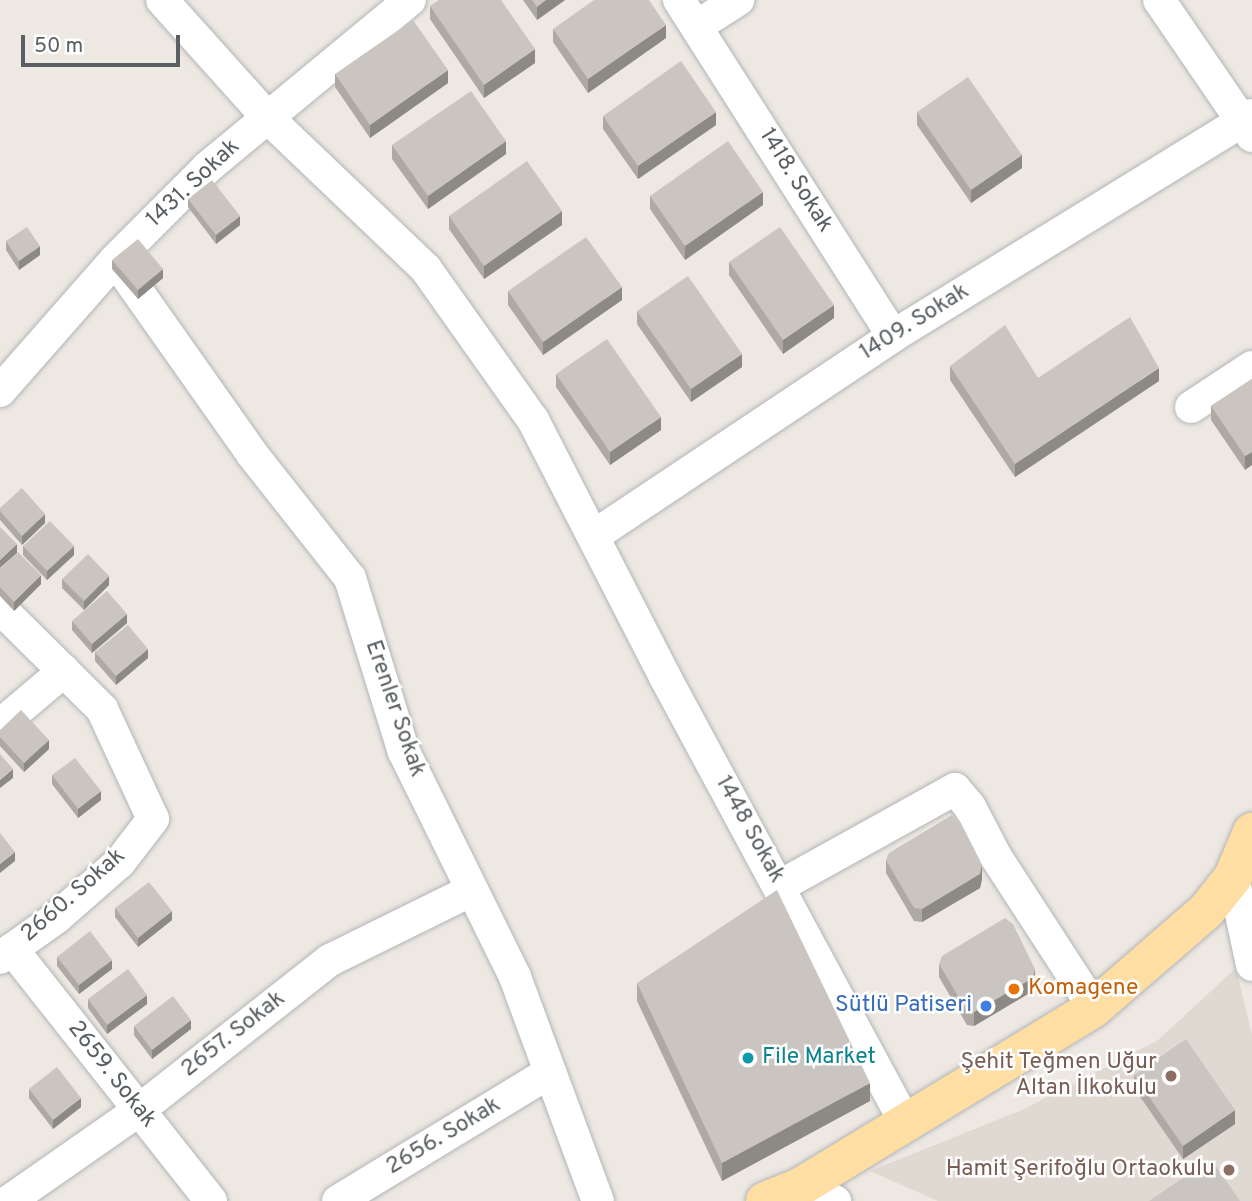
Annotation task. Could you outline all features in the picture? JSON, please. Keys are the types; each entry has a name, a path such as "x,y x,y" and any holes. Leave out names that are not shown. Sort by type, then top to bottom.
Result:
{"main road":[{"path":"765,1201 818,1194 906,1124 1094,1008 1206,911 1233,877 1252,832"}],"street":[{"name":"1448 Sokak","path":"162,0 267,117 426,268 533,420 595,535 666,677 906,1124"},
{"name":"1431. Sokak","path":"0,391 115,260 208,167 410,0"},
{"path":"679,0 697,26 738,0"},
{"path":"1159,0 1249,124"},
{"name":"1418. Sokak","path":"697,26 892,336"},
{"name":"1409. Sokak","path":"595,535 892,336 1249,124"},
{"name":"Erenler Sokak","path":"115,260 252,454 350,578 404,752 515,977 598,1201"},
{"path":"1191,407 1252,367"},
{"name":"2660. Sokak","path":"0,608 102,709 153,819 120,862 55,918 4,952"},
{"path":"0,725 64,671"},
{"path":"780,886 955,789 970,807 996,858 1094,1008"},
{"path":"1233,877 1252,965"},
{"name":"2657. Sokak","path":"9,1201 138,1111 330,960 472,890"},
{"name":"2659. Sokak","path":"4,952 211,1201"},
{"name":"2656. Sokak","path":"338,1201 550,1072"}],"shaded area":[{"name":"Şehit Teğmen Uğur Altan İlkokulu","path":"1236,968 1252,1035 1252,1201 938,1201 870,1171 1022,1110 1157,1041"}],"building":[{"path":"439,0 501,0 535,49 484,85 430,6"},
{"path":"532,0 546,0 537,7"},
{"path":"594,0 649,0 666,25 588,79 553,29"},
{"path":"413,20 448,70 370,125 335,74"},
{"path":"681,61 716,112 638,166 603,116"},
{"path":"968,77 1022,155 971,190 917,112"},
{"path":"471,91 506,141 428,196 392,145"},
{"path":"728,141 763,192 685,246 650,196"},
{"path":"527,161 562,211 484,266 449,216"},
{"path":"212,180 240,216 216,235 188,199"},
{"path":"27,227 40,246 19,261 6,241"},
{"path":"780,227 834,305 783,340 729,262"},
{"path":"586,237 622,287 543,342 508,291"},
{"path":"138,239 163,269 138,290 112,260"},
{"path":"688,276 742,354 691,389 637,311"},
{"path":"1130,317 1159,368 1015,464 950,366 1005,325 1038,378"},
{"path":"607,339 661,417 610,452 556,374"},
{"path":"1252,379 1252,452 1245,456 1211,406"},
{"path":"22,488 45,514 22,536 0,508"},
{"path":"50,521 74,546 47,571 23,546"},
{"path":"0,527 17,544 0,560"},
{"path":"18,552 41,575 14,602 0,587 0,569"},
{"path":"88,554 109,576 84,601 62,579"},
{"path":"107,591 127,614 92,644 72,621"},
{"path":"128,625 148,649 116,676 95,652"},
{"path":"21,710 49,740 24,763 0,737 0,730"},
{"path":"0,754 13,769 0,780"},
{"path":"75,758 101,791 78,809 52,775"},
{"path":"952,815 960,821 982,865 980,874 922,909 914,908 886,860 889,853"},
{"path":"0,833 15,852 0,864"},
{"path":"149,882 172,911 138,938 115,908"},
{"name":"File Market","path":"777,890 870,1083 722,1163 637,983"},
{"path":"1005,918 1013,924 1035,969 1033,978 974,1012 967,1011 939,964 942,956"},
{"path":"90,931 112,960 79,985 57,957"},
{"path":"128,969 147,995 107,1025 88,999"},
{"path":"173,996 191,1020 152,1050 134,1026"},
{"path":"1186,1039 1235,1110 1183,1146 1134,1075"},
{"path":"57,1067 81,1098 53,1120 29,1089"},
{"path":"1211,1159 1240,1201 1149,1201"}],"place":[{"name":"Komagene","path":"1014,989"},
{"name":"Sütlü Patiseri","path":"986,1006"},
{"name":"File Market","path":"748,1058"},
{"name":"Şehit Teğmen Uğur Altan İlkokulu","path":"1171,1076"},
{"name":"Hamit Şerifoğlu Ortaokulu","path":"1229,1170"}]}
